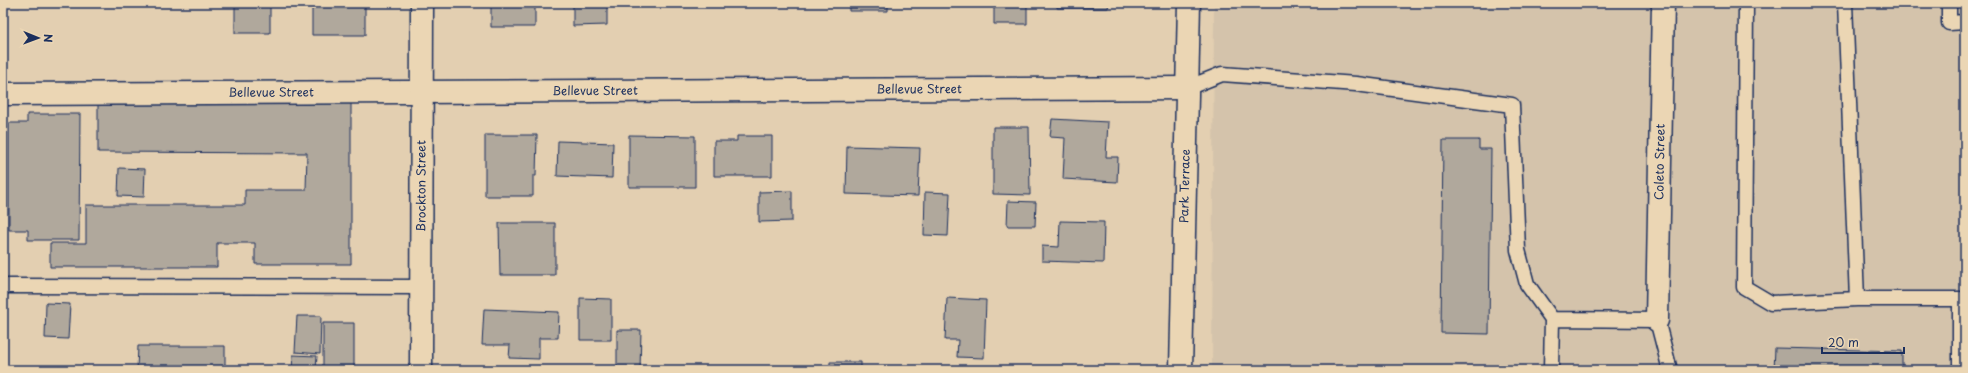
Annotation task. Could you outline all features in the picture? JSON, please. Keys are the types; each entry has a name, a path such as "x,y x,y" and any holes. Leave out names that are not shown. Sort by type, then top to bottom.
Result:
{"street":[{"name":"Brockton Street","path":"421,370 422,3"},
{"name":"Park Terrace","path":"1181,370 1189,3"},
{"name":"Coleto Street","path":"1657,320 1663,3"},
{"name":"Bellevue Street","path":"3,94 1187,88"}],"lane":[{"path":"1746,3 1744,287 1771,303 1857,299 1962,301 1960,370"},
{"path":"1846,3 1857,299"},
{"path":"1949,3 1949,23 1965,22"},
{"path":"1187,88 1222,74 1356,84 1512,105 1518,250 1527,284 1552,319 1551,370"},
{"path":"3,286 421,286"},
{"path":"1552,319 1657,320 1670,370"}],"shaded area":[{"path":"1214,3 1965,3 1965,370 1212,370"}],"building":[{"path":"47,3 92,3 92,5 47,5"},
{"path":"235,3 270,3 270,33 235,33"},
{"path":"312,3 365,3 365,35 312,35"},
{"path":"491,3 535,3 535,27 491,27"},
{"path":"573,3 607,3 607,25 573,26"},
{"path":"849,3 888,3 888,11 849,11"},
{"path":"994,3 1027,3 1027,24 994,24"},
{"path":"1057,3 1109,3 1108,8 1057,8"},
{"path":"1964,93 1965,93 1965,183"},
{"path":"98,102 351,103 351,264 255,264 255,243 217,243 217,267 50,267 50,243 86,243 86,205 245,205 245,190 306,190 307,153 98,152"},
{"path":"27,114 80,114 79,240 28,240 28,230 9,230 9,123 27,123"},
{"path":"1052,119 1108,122 1106,157 1118,157 1117,182 1063,179 1065,138 1050,137"},
{"path":"993,127 1029,127 1030,195 993,194"},
{"path":"485,135 537,135 536,176 533,176 533,196 485,196"},
{"path":"629,135 695,136 695,187 629,187"},
{"path":"737,136 772,136 772,176 714,176 714,141 737,141"},
{"path":"1443,140 1479,140 1479,149 1491,149 1489,334 1441,333"},
{"path":"558,141 613,143 612,178 557,176"},
{"path":"847,146 920,148 918,196 846,194"},
{"path":"119,168 145,169 144,197 118,196"},
{"path":"792,191 792,221 759,222 759,192"},
{"path":"925,192 950,193 948,236 924,235"},
{"path":"1008,201 1036,202 1035,226 1007,226"},
{"path":"1060,221 1104,222 1103,263 1042,261 1042,246 1059,247"},
{"path":"499,223 555,223 555,275 500,275"},
{"path":"580,298 611,299 611,340 580,340"},
{"path":"947,298 986,300 984,358 957,357 958,340 945,340"},
{"path":"46,303 70,304 68,339 45,338"},
{"path":"484,309 559,312 558,338 539,338 539,359 509,358 510,345 482,345"},
{"path":"297,316 321,316 320,354 295,352"},
{"path":"323,323 354,323 354,370 323,370"},
{"path":"617,330 641,330 640,370 617,370"},
{"path":"138,346 225,346 225,370 137,370"},
{"path":"1775,348 1902,351 1902,370 1774,370"},
{"path":"293,355 317,356 316,370 292,370"},
{"path":"830,362 861,362 861,370 830,370"}]}
